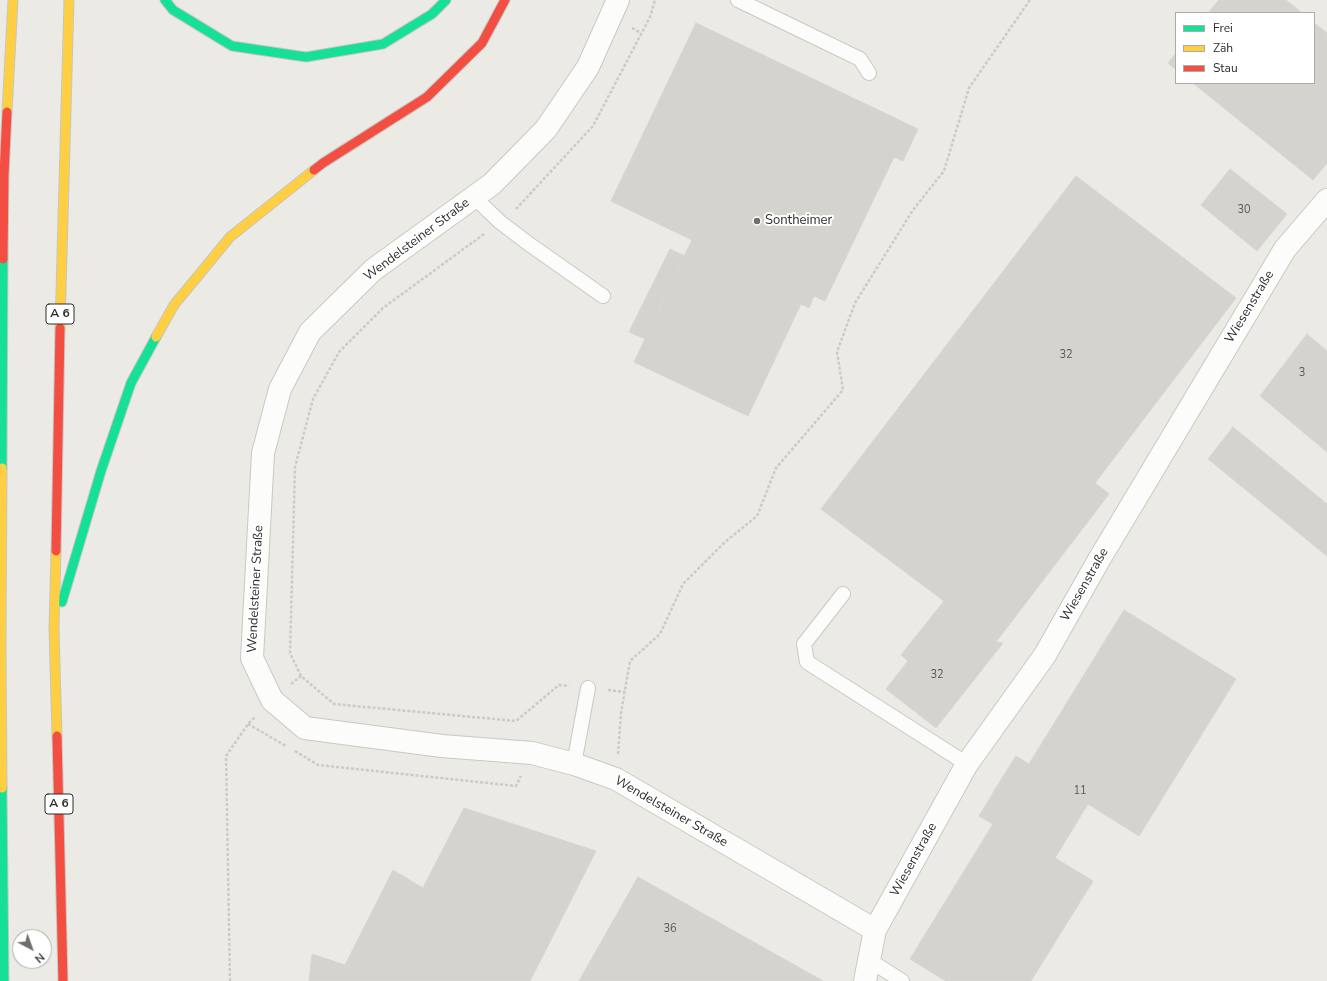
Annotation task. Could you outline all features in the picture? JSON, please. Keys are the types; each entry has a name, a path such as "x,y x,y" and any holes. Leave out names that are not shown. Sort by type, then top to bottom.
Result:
{"highway":[{"path":"4,981 0,644 4,175 13,0"},
{"name":"A 6","path":"63,981 54,628 62,210 69,0"},
{"path":"165,0 173,10 232,46 306,57 383,44 432,14 446,0"},
{"path":"54,628 101,471 131,383 174,305 230,237 323,163 427,97 482,43 505,0"}],"street":[{"name":"Wendelsteiner Straße","path":"618,0 588,67 546,129 492,184 373,270 310,332 280,389 262,453 252,658 272,700 304,728 442,746 532,753 574,764 616,779 875,930"},
{"name":"Wiesenstraße","path":"865,981 875,930 967,764 1045,655 1100,558 1285,249 1327,200"}],"lane":[{"path":"738,0 860,59 869,73"},
{"path":"474,197 500,222 603,296"},
{"path":"843,594 804,644 807,662 967,764"},
{"path":"574,764 588,688"},
{"path":"869,960 902,981"}],"path":[{"path":"625,692 559,685 516,721 334,704 301,676 290,653 295,467 313,399 339,352 383,308 514,211 593,126 650,17 655,0"},
{"path":"616,779 621,713 630,662 660,634 683,584 725,542 758,516 776,468 843,390 836,352 855,303 913,210 944,171 969,88 1030,0"},
{"path":"230,981 226,756 248,724 272,700 301,676"},
{"path":"248,724 287,746"},
{"path":"293,750 318,765 516,786 532,753"}],"building":[{"path":"1219,0 1286,0 1301,12 1209,12"},
{"name":"Sontheimer","path":"696,23 918,129 903,161 894,157 825,301 814,296 809,308 801,304 748,416 634,362 692,240 611,201"},
{"path":"1315,24 1327,33 1327,163 1313,180 1194,84 1315,84"},
{"path":"1175,54 1175,69 1168,63"},
{"path":"1230,169 1287,214 1257,251 1201,205"},
{"path":"1076,176 1236,298 1095,483 1109,494 996,642 821,509"},
{"path":"670,249 685,256 645,339 629,332"},
{"path":"1307,334 1327,351 1327,452 1260,396"},
{"path":"1233,427 1327,504 1327,556 1208,459"},
{"path":"944,601 996,642 1003,643 936,728 886,689 908,661 901,655"},
{"path":"1124,610 1236,679 1139,836 1088,804 1055,858 1093,881 1031,981 946,981 910,959 993,824 979,816 1002,778 1016,756 1029,764"},
{"path":"464,808 596,851 530,981 309,981 312,954 345,965 393,870 423,888"},
{"path":"638,877 823,981 579,981"}],"traffic: fast":[{"path":"165,0 173,10 232,46 306,57 383,44 432,14 446,0"},
{"path":"2,468 3,259"},
{"path":"62,602 101,471 131,383 156,337"},
{"path":"2,788 4,981"}],"traffic: slow":[{"path":"7,112 13,0"},
{"path":"60,328 69,0"},
{"path":"156,337 174,305 230,237 314,170"},
{"path":"2,468 2,788"},
{"path":"56,551 54,628 57,736"}],"traffic: jam":[{"path":"314,170 427,97 482,43 505,0"},
{"path":"3,259 4,175 7,112"},
{"path":"56,551 60,328"},
{"path":"57,736 63,981"}],"place":[{"name":"Sontheimer","path":"757,221"}]}
